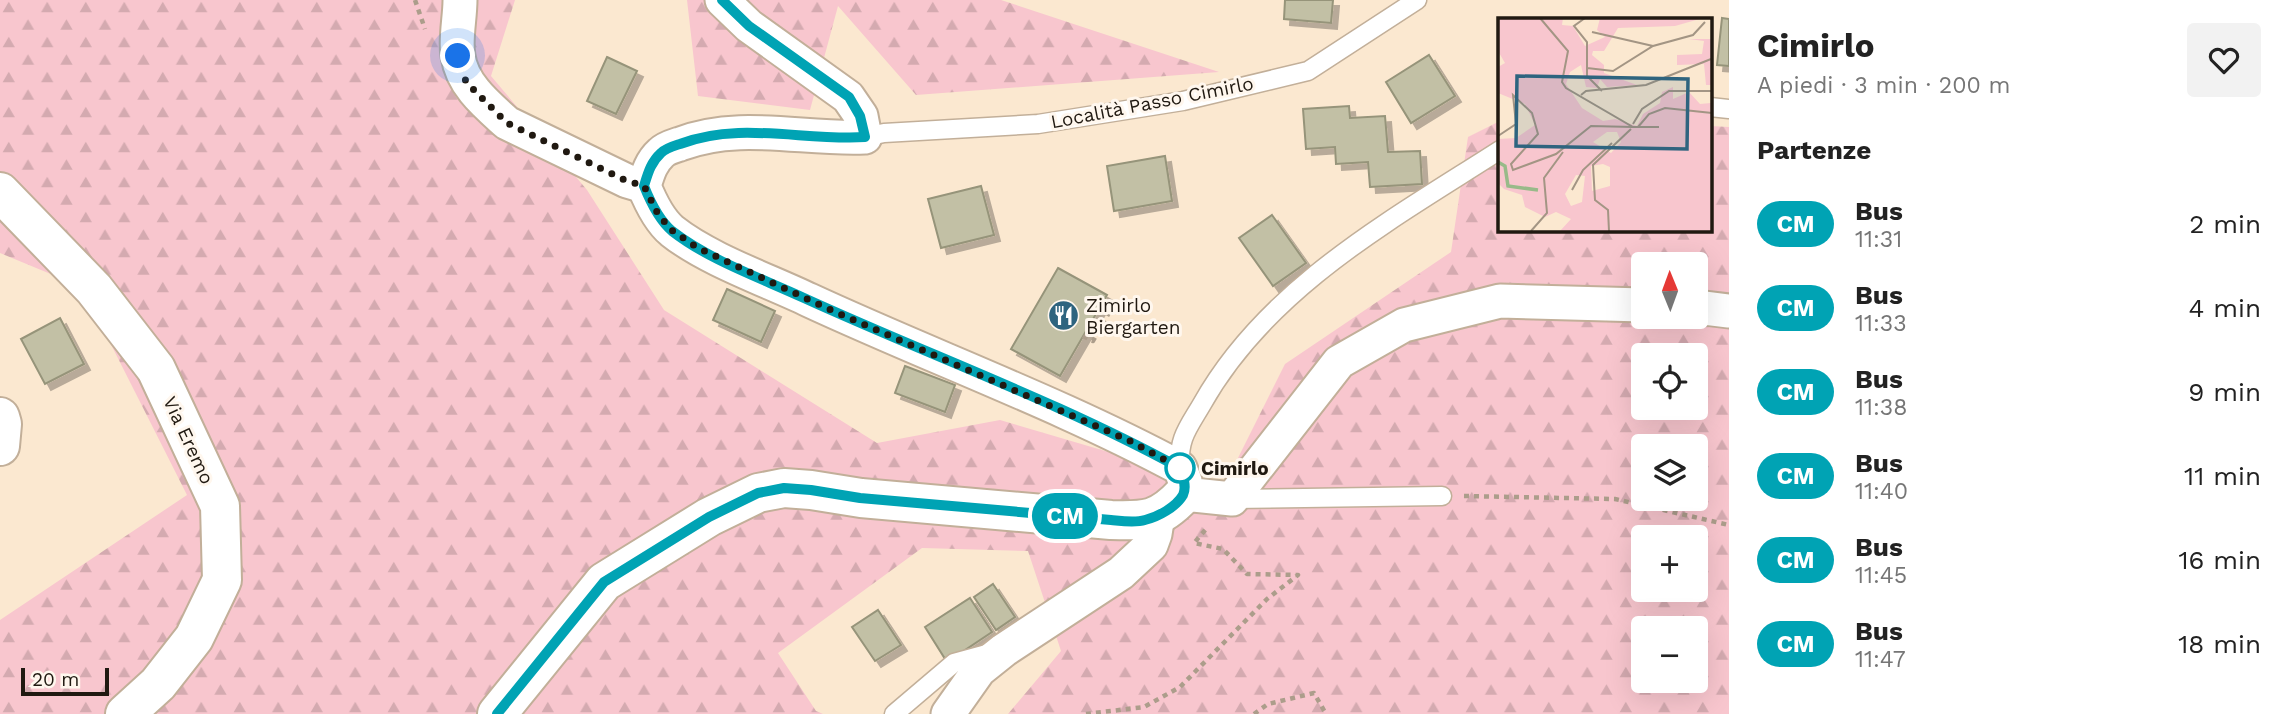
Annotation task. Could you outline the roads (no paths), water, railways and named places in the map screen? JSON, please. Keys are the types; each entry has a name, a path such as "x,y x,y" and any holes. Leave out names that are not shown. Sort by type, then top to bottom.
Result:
{"street":[{"path":"460,0 458,56 466,82 507,123 627,181 644,186 657,212 670,229 698,248 831,310 1128,440 1174,492 1232,499 1339,362 1404,325 1500,301 1631,305"},
{"path":"722,0 749,26 849,97 860,116 865,137"},
{"name":"Località Passo Cimirlo","path":"644,186 651,163 663,150 699,137 759,132 835,139 865,137"},
{"name":"Via Eremo","path":"0,192 94,289 156,369 220,506 222,580 194,638 158,684 125,714"},
{"path":"1708,308 1729,311"},
{"path":"0,417 0,446"},
{"path":"497,714 604,582 709,517 758,493 784,488 860,498 1144,521 1174,492"},
{"path":"948,714 979,670 1004,650 1121,573 1151,545 1174,492"}],"lane":[{"name":"Località Passo Cimirlo","path":"865,137 884,133 1038,124 1183,101 1308,71 1417,0"},
{"path":"1174,492 1180,442 1216,377 1269,314 1338,257 1498,151"},
{"path":"1232,499 1442,496"},
{"path":"894,714 954,663 1004,650"}],"place":[{"name":"Zimirlo Biergarten","path":"1063,316"},
{"name":"Cimirlo","path":"1180,468"}]}
